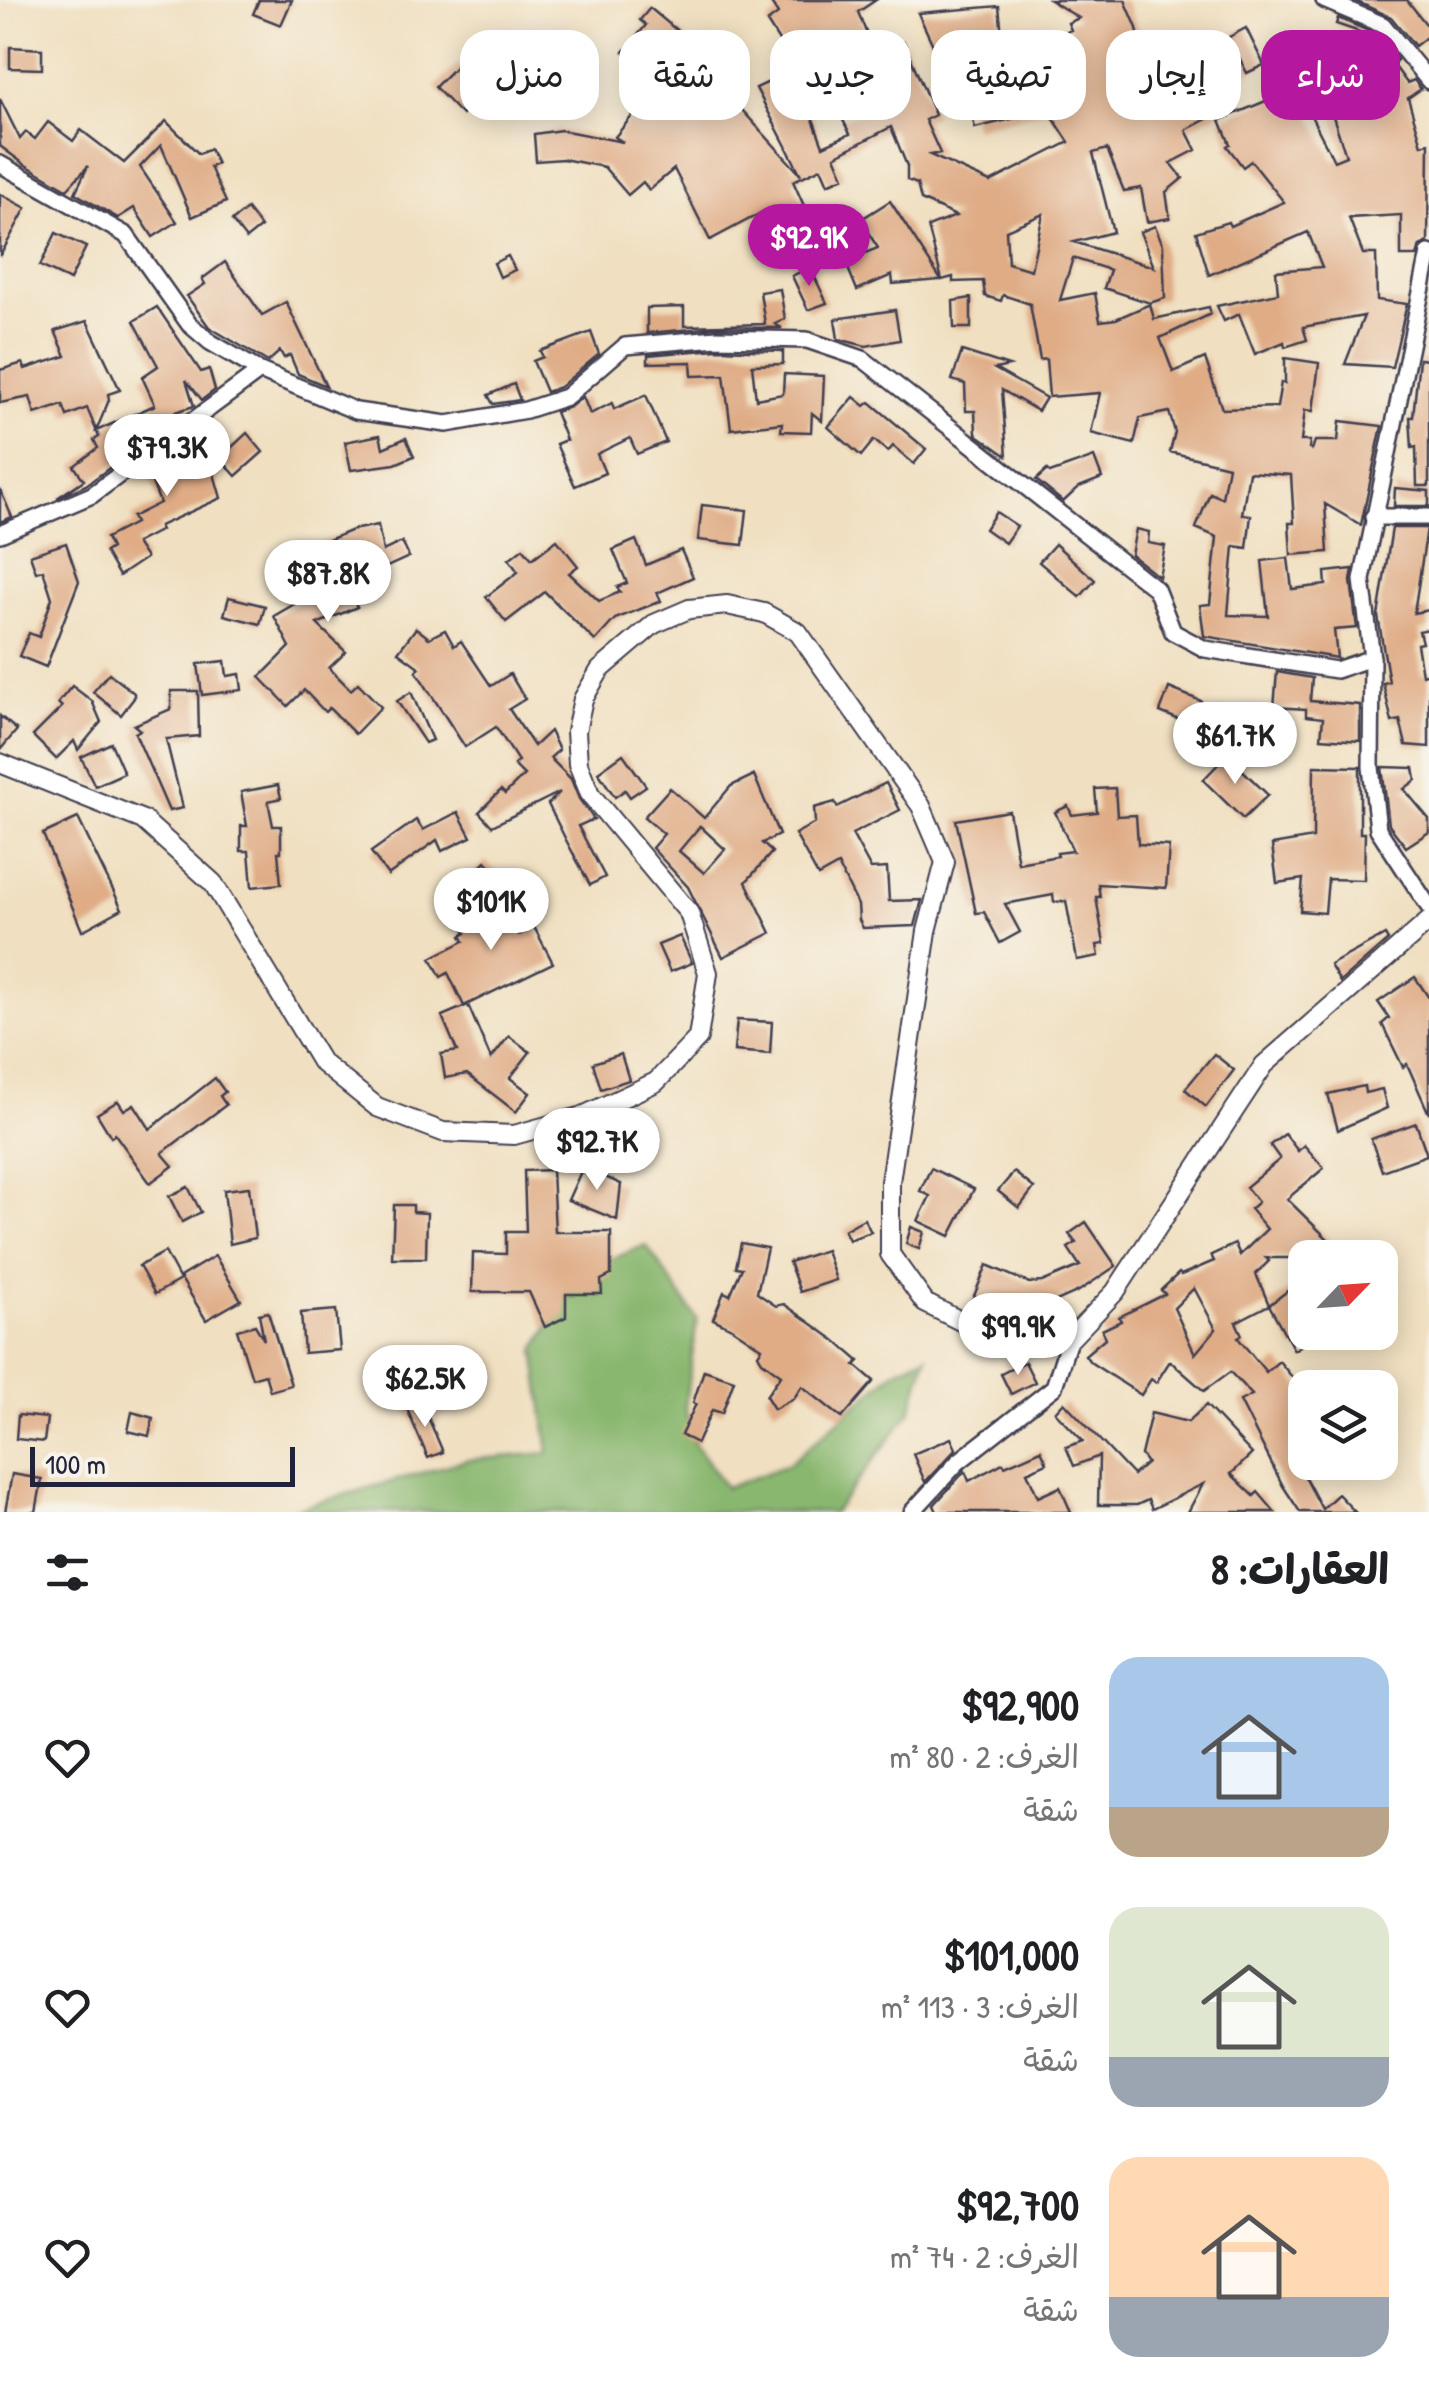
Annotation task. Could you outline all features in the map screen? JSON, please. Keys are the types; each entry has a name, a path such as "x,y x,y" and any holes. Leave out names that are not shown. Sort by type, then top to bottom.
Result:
{"street":[{"path":"1324,0 1383,26 1429,81"},
{"path":"0,164 126,235 189,324 210,342 260,371 356,411 447,424 526,410 566,396 625,346 717,338 808,340 863,359 1080,528 1156,589 1173,632 1205,649 1336,670 1372,658"},
{"path":"1429,252 1362,580 1372,658 1371,766 1378,830 1429,906"},
{"path":"0,534 92,495 260,371"},
{"path":"1373,517 1429,518"},
{"path":"0,763 142,820 214,883 321,1062 377,1106 443,1132 514,1135 583,1116 656,1082 698,1038 708,974 689,913 590,794 578,764 576,731 583,699 600,670 654,624 689,609 727,605 764,613 798,632 921,806 945,862 927,932 890,1182 890,1254 926,1303 988,1335 1069,1340"},
{"path":"912,1512 958,1462 1054,1387 1069,1340 1115,1292 1264,1065 1429,921"}],"green space":[{"path":"646,1245 697,1319 685,1407 693,1442 726,1488 788,1465 895,1371 927,1356 911,1411 834,1512 285,1512 466,1460 549,1453 535,1350 583,1271"}],"building":[{"path":"259,0 292,0 281,25 253,14"},
{"path":"769,0 876,0 858,12 865,30 772,30 767,22 778,14"},
{"path":"1050,0 1125,0 1137,30 1106,30 1106,120 1205,120 1186,130 1196,150 1171,163 1183,178 1166,192 1170,218 1147,222 1141,188 1124,191 1107,149 1093,153 1113,232 1074,242 1154,267 1140,232 1155,226 1163,245 1165,298 1150,303 1104,288 1110,270 1073,258 1060,300 1095,293 1100,321 1116,319 1150,304 1154,319 1209,307 1211,314 1160,338 1173,372 1205,358 1222,409 1277,407 1281,382 1285,383 1285,358 1319,363 1313,411 1305,410 1301,441 1310,441 1309,449 1315,441 1338,441 1340,421 1382,426 1361,525 1325,504 1328,552 1291,555 1291,475 1249,472 1242,514 1251,515 1247,548 1234,546 1228,615 1268,616 1262,561 1288,558 1292,589 1326,585 1325,572 1353,569 1357,628 1334,630 1337,658 1204,636 1200,605 1210,604 1217,537 1196,528 1210,493 1222,498 1228,466 1170,452 1175,432 1169,412 1140,418 1134,444 1091,433 1100,393 1049,397 1046,359 1040,360 1030,304 1003,295 1001,301 985,296 983,281 953,282 953,277 942,280 928,227 956,216 921,200 917,184 907,180 907,166 891,127 835,156 844,177 828,184 821,168 793,181 821,244 808,251 795,227 778,238 763,212 710,240 674,169 649,190 643,182 628,195 604,167 563,159 536,161 534,134 561,130 623,142 615,137 629,120 750,119 801,175 773,120 813,120 823,146 850,134 843,120 911,120 911,58 931,106 931,117 925,120 940,153 930,155 990,182 1069,142 1055,120 1086,120 1086,30 1071,30 1068,23 1079,18","holes":["1043,214 1031,270 1008,263 1006,230"]},
{"path":"1353,0 1407,0 1429,28 1429,35 1415,46 1391,17"},
{"path":"999,6 1001,30 931,30 931,41 918,13"},
{"path":"650,8 676,30 642,30 646,25 640,20"},
{"path":"1338,18 1366,30 1354,30 1336,24"},
{"path":"1246,28 1261,59 1261,66 1247,73 1241,61 1241,31"},
{"path":"10,47 42,49 42,69 10,68"},
{"path":"458,64 460,113 435,87"},
{"path":"1400,74 1407,83 1414,80 1421,89 1408,98 1422,145 1429,143 1428,242 1420,246 1417,256 1401,256 1401,215 1349,218 1363,254 1376,254 1377,300 1407,304 1392,367 1345,364 1364,316 1303,327 1307,340 1285,347 1284,342 1255,354 1239,314 1224,321 1217,306 1278,293 1276,271 1322,267 1308,232 1209,275 1196,232 1228,222 1230,226 1284,202 1251,161 1243,167 1227,146 1230,144 1220,120 1241,120 1241,111 1261,103 1261,120 1313,120 1334,161 1346,156 1334,120 1400,120"},
{"path":"770,81 770,115 756,88"},
{"path":"0,99 20,139 26,132 35,139 48,122 73,141 81,130 124,163 166,121 199,154 210,149 217,164 210,167 226,202 192,217 161,145 140,167 177,222 153,237 134,208 118,218 75,193 88,166 67,189 0,146"},
{"path":"973,120 1007,120 975,128"},
{"path":"0,194 26,208 0,256"},
{"path":"890,201 941,280 893,284 892,275 857,290 845,261 878,248 860,220"},
{"path":"247,209 261,227 246,239 232,221"},
{"path":"56,233 86,247 70,280 40,266"},
{"path":"508,256 515,270 500,277 494,263"},
{"path":"225,262 262,315 286,302 326,386 298,374 290,355 284,358 280,351 268,362 209,327 187,296 205,284 202,279"},
{"path":"810,267 827,303 808,310 792,276"},
{"path":"780,289 785,319 775,324 782,328 716,327 647,333 647,308 684,307 684,326 765,324 760,292"},
{"path":"971,298 971,328 954,328 953,301"},
{"path":"157,307 201,372 209,369 215,390 202,400 186,380 194,406 175,412 178,418 86,485 57,498 84,480 74,466 98,448 94,440 99,437 96,431 155,405 142,377 158,366 134,321"},
{"path":"895,310 900,340 866,346 838,339 835,319"},
{"path":"87,321 120,390 108,394 96,430 87,408 67,416 63,405 35,414 30,397 0,403 0,370 23,363 25,369 66,356 55,331"},
{"path":"591,332 599,354 560,387 546,392 533,361 543,357 540,351"},
{"path":"717,349 783,351 783,364 752,365 756,399 783,394 784,374 824,376 822,421 812,413 811,432 781,431 782,423 731,429 724,375 692,376 691,362 648,363 648,355"},
{"path":"962,351 1009,366 995,369 1046,398 1038,411 1002,390 1007,456 976,434 975,411 966,411 965,384 952,380"},
{"path":"1419,359 1429,360 1429,486 1417,486 1416,447 1412,448 1410,417"},
{"path":"514,384 520,400 493,404 488,395"},
{"path":"646,395 666,442 637,454 630,438 597,454 605,473 575,486 556,444 566,440 555,412 583,397 590,414 612,403 614,409"},
{"path":"854,397 865,406 870,402 926,449 914,464 893,446 888,452 874,440 861,456 828,427"},
{"path":"247,433 263,452 236,476 220,458"},
{"path":"380,435 383,448 406,438 414,456 395,464 351,470 345,442"},
{"path":"203,436 221,498 159,526 161,530 136,543 146,558 119,576 105,552 111,548 106,538 135,523 132,517 160,503 147,469 143,471 187,439 189,442"},
{"path":"1094,457 1102,478 1079,487 1063,502 1036,480 1047,470 1050,473"},
{"path":"1395,488 1429,491 1429,506 1394,506"},
{"path":"0,489 12,517 0,522"},
{"path":"702,505 747,510 743,545 698,540"},
{"path":"996,512 1017,526 1005,543 985,529"},
{"path":"378,525 383,551 402,542 409,557 347,585 357,607 317,624 346,652 329,668 351,690 358,683 381,707 355,734 304,690 288,706 260,677 290,647 274,616 313,593 296,554 352,530"},
{"path":"1392,528 1427,528 1414,613 1429,610 1429,629 1419,631 1422,643 1417,644 1422,675 1429,673 1429,747 1406,745 1400,720 1392,722 1383,683 1389,682 1378,616"},
{"path":"1136,529 1149,532 1148,543 1165,546 1159,577 1131,555"},
{"path":"557,540 578,566 569,573 599,601 620,592 617,587 627,583 613,550 636,540 646,565 681,550 693,577 657,593 661,601 615,619 595,641 545,592 506,622 486,597 518,572 509,559 523,548 532,559"},
{"path":"66,543 79,581 46,667 19,656 29,633 39,637 52,598 43,570 36,572 30,555"},
{"path":"1055,544 1095,580 1080,597 1039,562"},
{"path":"229,597 265,606 260,624 224,615"},
{"path":"416,628 429,638 445,630 454,646 461,641 491,686 510,674 525,699 509,709 534,746 550,731 559,750 550,758 571,779 579,799 594,819 578,826 605,877 590,885 566,840 548,804 560,792 492,826 479,812 501,790 505,794 524,775 514,765 518,761 496,727 465,747 416,671 420,668 398,652"},
{"path":"225,661 227,676 240,674 242,690 202,695 198,664"},
{"path":"1277,672 1312,678 1310,701 1360,705 1360,741 1321,738 1323,718 1306,716 1306,709 1274,707"},
{"path":"109,673 134,693 121,715 93,692"},
{"path":"72,686 92,701 101,722 78,750 74,741 56,759 33,736 62,707 58,703"},
{"path":"1169,688 1201,701 1192,725 1160,712"},
{"path":"171,691 198,691 199,736 166,739 183,808 169,811 135,733 140,730 134,725 171,709"},
{"path":"411,692 432,740 425,743 397,701"},
{"path":"0,716 17,730 0,750"},
{"path":"111,743 124,773 95,786 81,757"},
{"path":"623,754 646,786 630,797 625,790 615,797 598,772"},
{"path":"1227,755 1268,795 1243,819 1203,780"},
{"path":"1314,766 1360,767 1360,833 1365,833 1364,880 1328,879 1325,913 1300,911 1303,879 1277,883 1272,845 1313,838"},
{"path":"1382,767 1414,768 1416,780 1404,789 1429,819 1429,832 1406,847 1389,825"},
{"path":"754,775 779,835 762,843 772,852 746,882 771,933 723,957 688,887 652,848 664,834 644,817 670,788 704,818 731,786","holes":["700,826 725,849 704,873 679,851"]},
{"path":"886,783 900,810 852,834 871,869 887,868 889,901 922,900 915,926 863,928 858,905 838,865 818,876 795,834 815,823 814,808 835,802 837,807"},
{"path":"278,785 281,798 268,801 273,826 281,826 281,884 252,887 249,851 241,851 241,826 247,826 241,792"},
{"path":"1115,788 1117,816 1136,815 1138,844 1169,846 1166,888 1098,884 1100,897 1096,897 1104,944 1097,945 1099,956 1077,960 1066,901 1054,902 1053,895 1005,904 1020,932 1000,943 984,912 976,913 956,820 1009,811 1018,863 1058,856 1057,853 1073,851 1055,812 1068,806 1072,815 1097,812 1095,789"},
{"path":"458,812 471,837 442,851 437,840 388,875 371,852 416,820 423,830"},
{"path":"78,818 122,909 82,931 43,834"},
{"path":"486,861 502,879 490,889 475,872"},
{"path":"498,895 519,935 534,927 553,963 464,1006 448,973 441,977 431,958 464,941 461,936 466,933 457,916"},
{"path":"1385,935 1388,940 1340,982 1330,965"},
{"path":"680,936 692,963 670,972 658,945"},
{"path":"1415,977 1429,998 1429,1114 1407,1064 1403,1067 1382,1024 1389,1018 1378,1002"},
{"path":"468,1005 491,1059 509,1036 530,1052 510,1078 530,1093 516,1112 467,1074 445,1078 441,1054 457,1051 442,1016"},
{"path":"737,1020 772,1022 770,1054 734,1051"},
{"path":"621,1054 629,1080 601,1089 593,1063"},
{"path":"1214,1054 1234,1070 1206,1107 1185,1089"},
{"path":"215,1078 225,1092 220,1096 226,1105 162,1153 173,1166 150,1183 97,1114 118,1101 124,1110 134,1104 150,1129"},
{"path":"1364,1086 1365,1093 1382,1089 1387,1108 1338,1130 1328,1094"},
{"path":"1416,1123 1427,1155 1382,1171 1371,1139"},
{"path":"1285,1134 1298,1151 1304,1145 1324,1168 1287,1199 1329,1240 1288,1240 1288,1258 1266,1258 1269,1261 1256,1274 1269,1305 1236,1322 1242,1335 1238,1338 1266,1372 1279,1361 1288,1372 1288,1480 1306,1480 1322,1509 1338,1494 1355,1512 1300,1512 1240,1401 1252,1395 1230,1372 1204,1391 1170,1361 1156,1383 1151,1379 1141,1395 1085,1355 1105,1338 1102,1330 1165,1294 1161,1290 1179,1273 1214,1261 1211,1255 1235,1244 1240,1255 1267,1229 1250,1209 1258,1202 1246,1187 1280,1159 1270,1145","holes":["1194,1288 1216,1329 1195,1354 1174,1308"]},
{"path":"583,1167 621,1184 617,1220 568,1200"},
{"path":"931,1168 974,1189 950,1236 918,1221 930,1196 920,1191"},
{"path":"552,1170 555,1232 611,1232 611,1275 601,1280 602,1294 566,1294 566,1317 545,1327 529,1292 472,1292 473,1253 506,1254 506,1232 526,1232 524,1171"},
{"path":"1014,1172 1034,1188 1019,1208 998,1191"},
{"path":"188,1187 201,1212 182,1222 169,1196"},
{"path":"249,1187 255,1238 230,1244 224,1190"},
{"path":"394,1205 413,1205 413,1212 427,1213 426,1258 392,1258"},
{"path":"864,1219 871,1232 849,1240 844,1230"},
{"path":"1086,1222 1116,1266 1079,1291 1045,1306 1046,1326 1000,1323 968,1310 987,1265 1029,1283 1042,1282 1080,1266 1068,1248 1076,1243 1069,1234"},
{"path":"911,1227 924,1232 919,1249 906,1244"},
{"path":"741,1243 767,1248 757,1293 776,1306 784,1304 836,1341 874,1381 842,1418 802,1386 794,1398 774,1409 766,1396 781,1375 762,1361 758,1354 762,1348 713,1319 724,1292 730,1295 742,1268 736,1267"},
{"path":"826,1250 836,1280 800,1292 789,1262"},
{"path":"165,1252 180,1280 155,1294 139,1266"},
{"path":"215,1256 241,1300 206,1320 180,1277"},
{"path":"1288,1291 1288,1339 1269,1305"},
{"path":"336,1310 340,1350 304,1353 301,1313"},
{"path":"268,1312 291,1385 270,1391 265,1374 252,1378 237,1330 255,1325 264,1340 259,1314"},
{"path":"1025,1362 1035,1382 1011,1394 1001,1374"},
{"path":"704,1370 734,1380 722,1413 712,1410 697,1443 681,1435 696,1404 693,1403"},
{"path":"1064,1402 1133,1475 1147,1463 1141,1455 1151,1413 1188,1422 1206,1405 1252,1454 1231,1474 1254,1496 1258,1492 1275,1512 1188,1512 1203,1484 1152,1509 1148,1500 1137,1505 1098,1505 1099,1456 1074,1466 1066,1447 1083,1441 1055,1412"},
{"path":"422,1403 443,1452 428,1458 407,1409"},
{"path":"132,1412 153,1418 149,1436 128,1431"},
{"path":"18,1415 47,1418 44,1442 16,1439"},
{"path":"951,1438 956,1449 925,1482 913,1454"},
{"path":"1041,1450 1047,1463 1027,1472 1038,1497 1060,1487 1071,1512 937,1512 934,1505 965,1471 969,1481 1003,1463 1005,1466"},
{"path":"12,1474 42,1479 36,1512 5,1512"}]}
